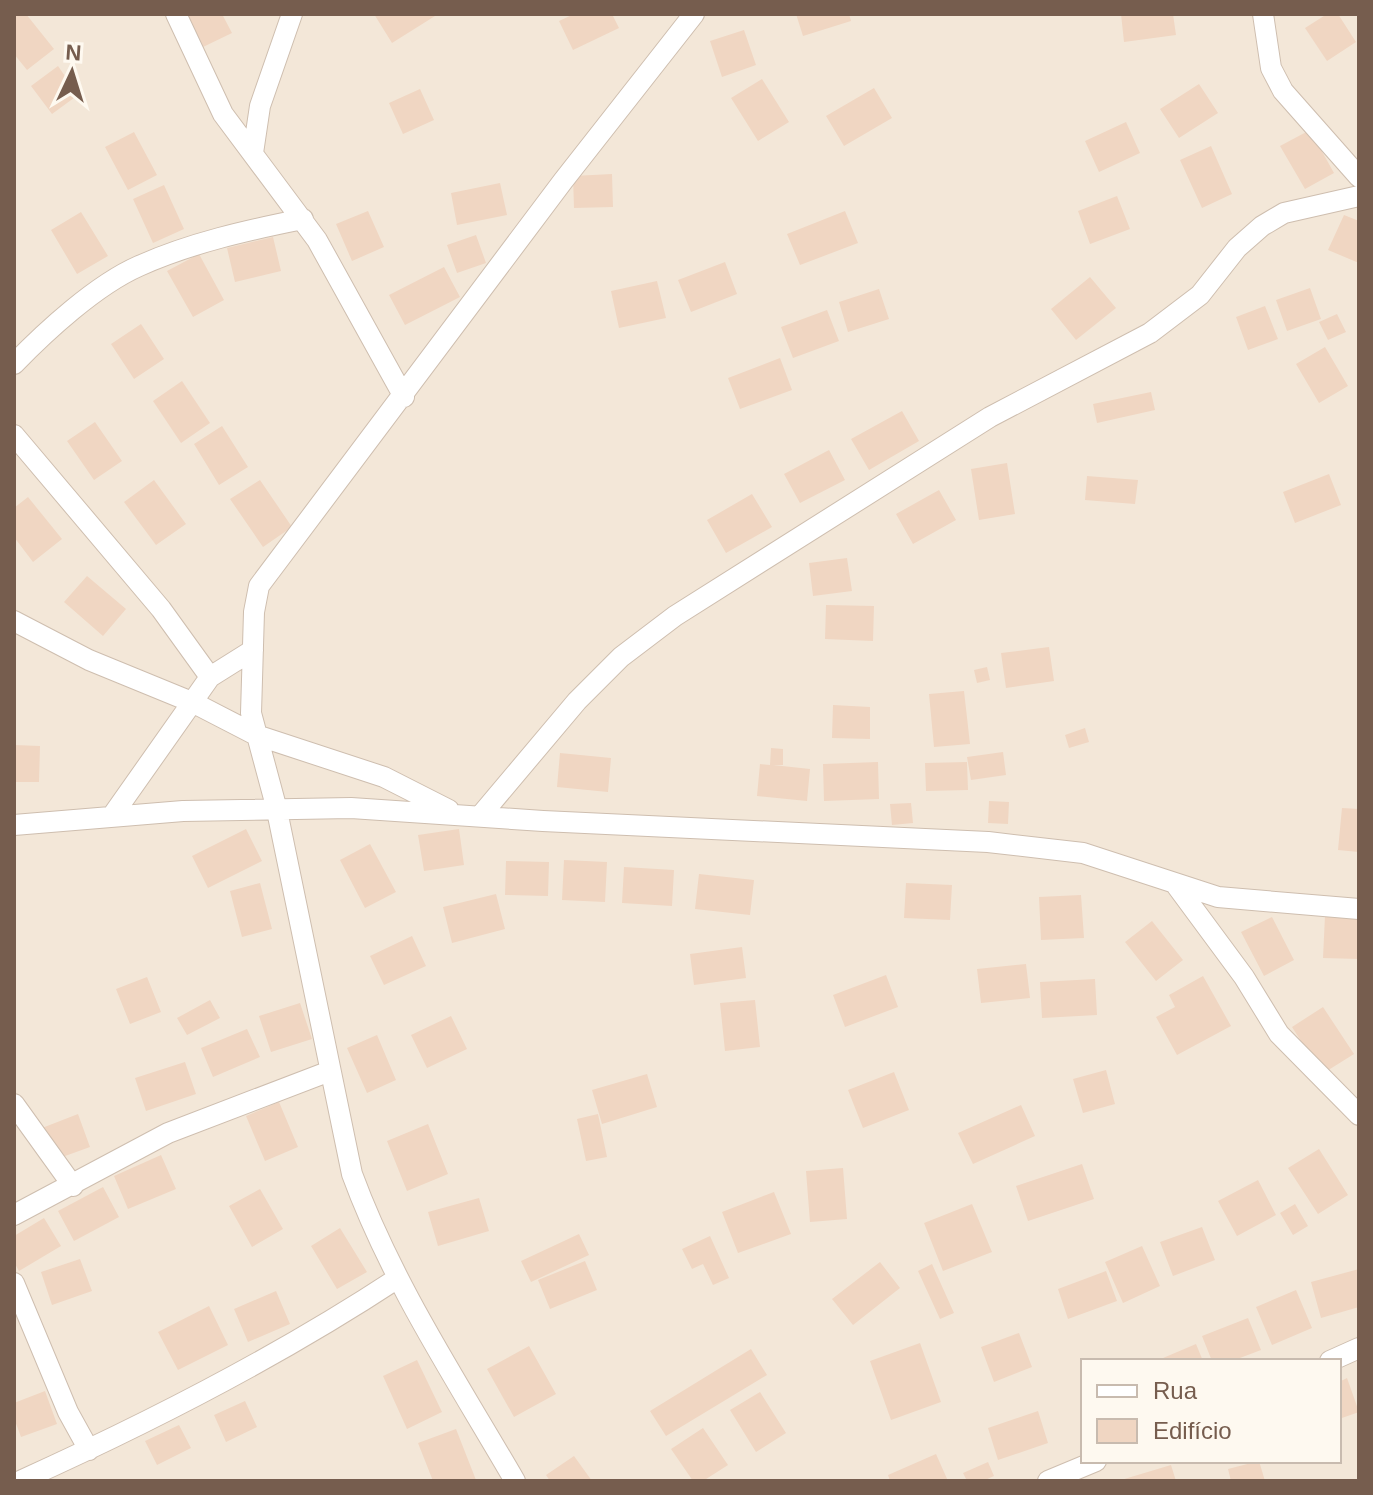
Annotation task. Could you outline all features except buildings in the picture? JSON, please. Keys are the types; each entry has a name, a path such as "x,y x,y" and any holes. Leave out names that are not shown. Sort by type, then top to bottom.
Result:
{"street":[{"path":"176,14 223,114 303,219 404,397"},
{"path":"253,153 260,106 292,14"},
{"path":"515,1481 398,1278 372,1228 352,1174 276,806 251,713 254,612 265,573 404,397 563,181 694,14"},
{"path":"1263,14 1271,68 1283,91 1359,177"},
{"path":"481,815 577,701 621,657 675,616 990,417 1170,320 1200,295 1237,248 1262,226 1284,213 1359,196"},
{"path":"14,364 77,309 137,266 247,230 303,219"},
{"path":"14,435 161,609 210,677"},
{"path":"14,621 89,660 194,703 256,735 384,777 456,813"},
{"path":"112,816 210,677 253,650"},
{"path":"14,825 276,806 456,813 543,821 743,829 1052,848 1083,853 1176,885 1254,902 1359,909"},
{"path":"1176,885 1244,977 1279,1034 1359,1115"},
{"path":"14,1215 168,1133 330,1071"},
{"path":"14,1104 73,1186"},
{"path":"20,1481 156,1418 327,1325 398,1278"},
{"path":"14,1283 68,1412 89,1450"},
{"path":"1334,1359 1359,1348"},
{"path":"1048,1481 1091,1463"}],"shaded area":[{"path":"14,14 1359,14 1359,1481 14,1481"}]}
